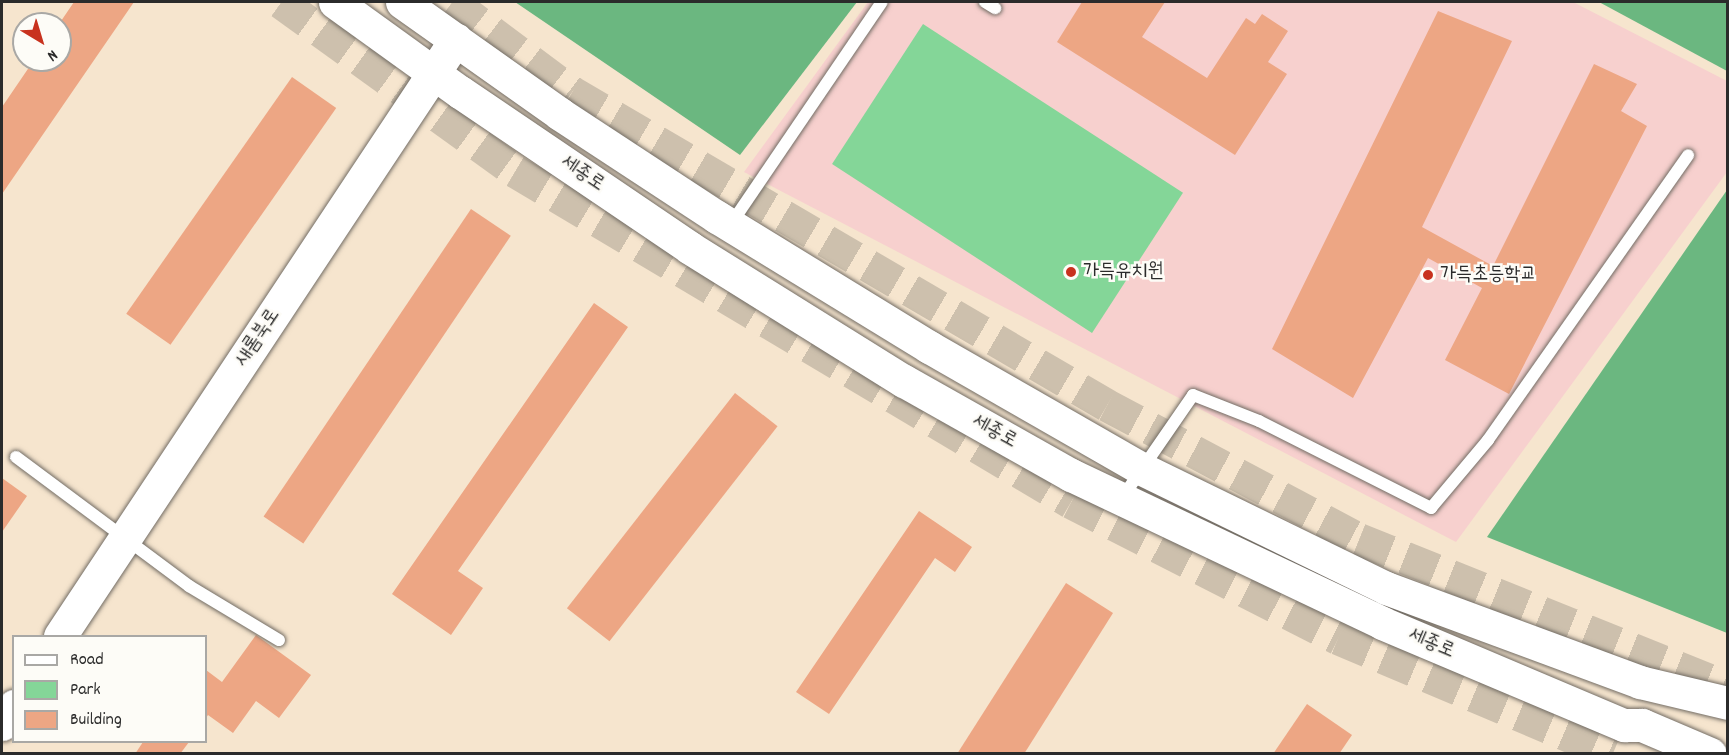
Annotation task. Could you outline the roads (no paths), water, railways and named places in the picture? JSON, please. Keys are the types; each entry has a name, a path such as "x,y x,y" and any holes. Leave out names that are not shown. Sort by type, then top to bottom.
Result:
{"main road":[{"name":"세종로","path":"335,2 434,73 731,273 904,381 1120,501 1382,623 1624,725 1642,725 1710,753"},
{"name":"세종로","path":"402,2 560,114 730,225 929,347 1142,469 1386,588 1640,682 1728,703"},
{"name":"새롬북로","path":"61,635 456,39"},
{"path":"2,724 12,709"},
{"path":"1624,725 1659,753"}],"lane":[{"path":"730,225 882,2"},
{"path":"1120,501 1193,395 1259,421 1431,508 1488,440 1688,155"},
{"path":"16,457 189,586 279,640"}],"tunnel":[{"path":"281,2 515,171 1071,502 1338,638 1612,754"},
{"path":"452,2 572,92 1107,405 1359,539 1728,687"}],"place":[{"name":"가득유치원","path":"1071,272"},
{"name":"가득초등학교","path":"1428,275"}]}
